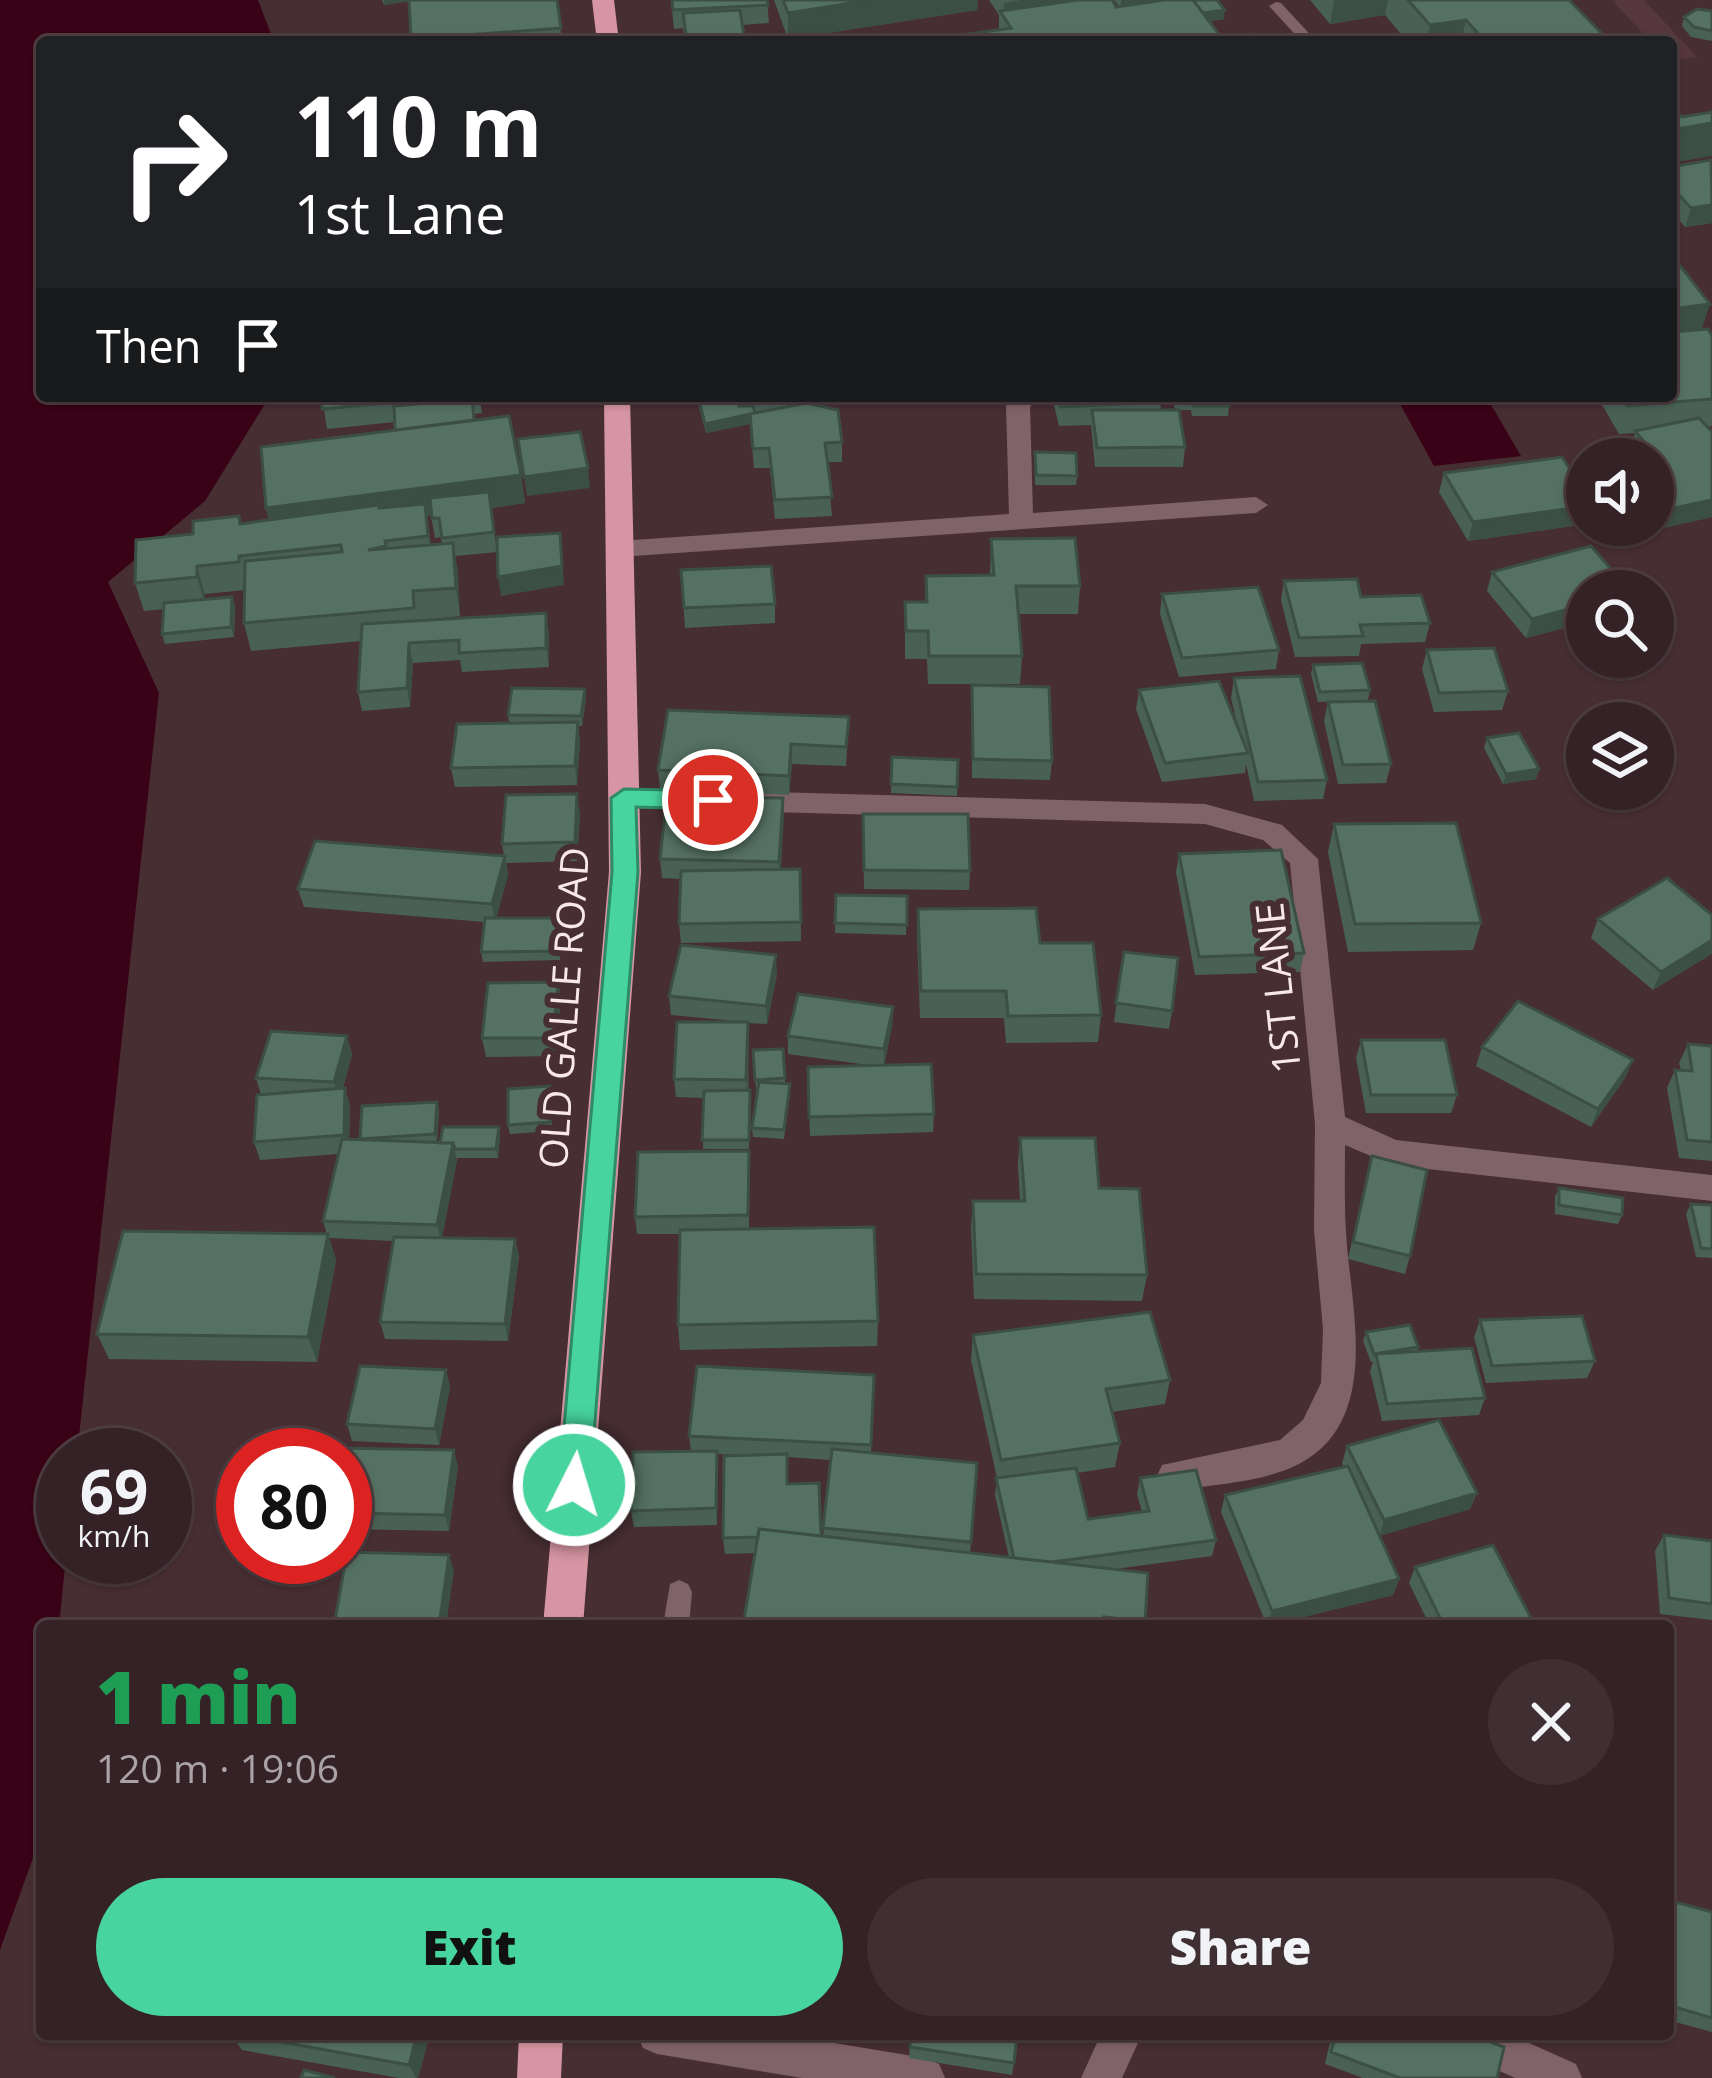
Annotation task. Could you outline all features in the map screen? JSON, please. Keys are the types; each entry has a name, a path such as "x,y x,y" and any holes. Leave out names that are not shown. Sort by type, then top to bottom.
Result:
{"highway":[{"path":"603,0 607,36"},
{"name":"OLD GALLE ROAD","path":"563,1620 625,872 617,402"},
{"path":"539,2078 541,2040"}],"street":[{"path":"1021,402 1021,520"},
{"path":"619,549 1256,505"},
{"name":"1ST LANE","path":"624,798 1205,814 1273,832 1304,859 1330,1124 1392,1152 1712,1188"},
{"path":"1174,1476 1290,1454 1329,1412 1341,1369 1343,1334 1331,1249 1330,1124"},
{"path":"694,2040 926,2078"},
{"path":"1101,2078 1119,2040"},
{"path":"1476,2040 1562,2078"}],"lane":[{"path":"1276,6 1304,36"},
{"path":"677,1620 679,1592"}],"shaded area":[{"path":"0,0 258,0 272,36 36,36 36,402 266,402 205,501 108,582 159,693 80,1428 36,1428 36,1584 63,1584 60,1620 36,1620 34,1855 0,1950"},
{"path":"1612,0 1644,0 1697,57 1677,59 1677,36 1645,36"},
{"path":"1490,402 1521,456 1434,466 1400,404"}],"building":[{"path":"409,0 557,0 561,28 411,36"},
{"path":"672,0 767,0 768,5 673,10"},
{"path":"783,0 870,0 788,13"},
{"path":"1078,0 1112,0 1116,7 1193,0 1220,36 955,36 1011,28 1000,11"},
{"path":"1193,0 1217,0 1225,10 1203,13"},
{"path":"1408,0 1569,0 1604,36 1481,36 1466,20 1430,25"},
{"path":"1697,9 1712,11 1712,31 1694,27 1684,17"},
{"path":"740,10 744,36 686,36 683,13"},
{"path":"1677,112 1682,117 1712,112 1712,123 1677,129"},
{"path":"1711,160 1712,205 1691,208 1677,193 1677,166"},
{"path":"1677,262 1710,304 1677,308"},
{"path":"1708,329 1712,336 1712,399 1677,402 1677,332"},
{"path":"322,402 395,402 322,409"},
{"path":"472,402 474,420 395,430 394,406"},
{"path":"699,402 753,406 755,413 705,424"},
{"path":"1060,402 1162,402 1061,407"},
{"path":"1193,402 1228,402 1229,406 1193,406"},
{"path":"1625,402 1676,402 1627,406"},
{"path":"806,403 838,410 842,442 825,443 832,497 775,500 769,448 753,449 750,414"},
{"path":"1092,410 1179,410 1185,447 1097,448"},
{"path":"509,416 521,475 266,508 261,447"},
{"path":"1699,418 1712,432 1712,500 1674,508 1674,438 1641,438 1635,431"},
{"path":"580,432 588,468 524,477 518,439"},
{"path":"1035,452 1076,453 1077,476 1036,475"},
{"path":"1562,457 1566,509 1473,522 1444,473"},
{"path":"489,492 494,532 442,538 439,518 432,518 430,498"},
{"path":"425,504 428,536 385,541 386,546 368,550 453,543 456,588 413,591 414,608 244,623 245,561 342,552 341,545 239,556 239,562 197,566 197,577 135,583 136,540 193,534 193,521 239,516 240,524 379,505"},
{"path":"560,533 562,566 498,577 497,537"},
{"path":"1075,538 1080,586 1016,586 1022,656 929,656 928,631 906,631 905,602 927,602 926,576 994,575 991,539"},
{"path":"1591,546 1612,570 1566,570 1566,610 1532,619 1492,572"},
{"path":"771,566 775,604 684,608 681,570"},
{"path":"1357,579 1361,597 1421,595 1430,623 1360,625 1363,636 1299,638 1284,581"},
{"path":"1258,587 1279,650 1182,658 1162,594"},
{"path":"232,597 231,627 162,634 164,603"},
{"path":"546,613 546,648 459,653 459,640 409,643 407,688 358,692 362,624"},
{"path":"1494,648 1508,691 1439,693 1427,650"},
{"path":"1362,663 1370,690 1320,692 1313,665"},
{"path":"1300,676 1327,780 1258,782 1234,678"},
{"path":"1219,681 1248,753 1165,763 1139,690"},
{"path":"972,685 1049,687 1052,761 973,759"},
{"path":"512,688 585,689 581,716 508,715"},
{"path":"1375,701 1391,764 1343,765 1328,702"},
{"path":"668,710 849,717 846,747 791,744 789,776 658,770"},
{"path":"578,722 575,766 451,768 457,724"},
{"path":"1519,733 1539,769 1506,774 1487,738"},
{"path":"892,757 958,760 957,787 891,784"},
{"path":"577,794 575,842 502,844 506,795"},
{"path":"667,796 783,798 779,862 660,859"},
{"path":"863,814 968,814 970,871 864,870"},
{"path":"1456,823 1481,923 1355,924 1334,824"},
{"path":"315,841 505,856 492,904 298,889"},
{"path":"1281,850 1304,953 1199,957 1179,854"},
{"path":"800,869 801,922 679,924 681,871"},
{"path":"1667,878 1712,915 1712,940 1661,972 1598,919"},
{"path":"836,895 907,896 907,925 835,923"},
{"path":"1036,908 1040,943 1093,943 1101,1015 1008,1016 1006,991 921,991 918,909"},
{"path":"485,918 561,918 559,951 481,952"},
{"path":"681,945 776,955 766,1006 669,996"},
{"path":"1124,952 1178,958 1172,1011 1116,1003"},
{"path":"558,982 553,1038 482,1038 488,983"},
{"path":"798,994 893,1007 884,1049 788,1036"},
{"path":"1518,1001 1633,1060 1598,1109 1482,1047"},
{"path":"677,1022 748,1022 746,1080 674,1079"},
{"path":"271,1031 347,1036 334,1082 256,1078"},
{"path":"1361,1040 1445,1040 1457,1095 1371,1095"},
{"path":"1688,1044 1712,1046 1712,1142 1687,1140 1675,1070 1692,1071"},
{"path":"783,1049 785,1078 755,1080 753,1050"},
{"path":"931,1064 934,1114 809,1117 808,1067"},
{"path":"759,1082 790,1084 784,1130 752,1128"},
{"path":"550,1086 550,1122 508,1125 508,1089"},
{"path":"345,1088 344,1135 254,1142 257,1095"},
{"path":"750,1090 749,1140 702,1140 704,1091"},
{"path":"437,1102 435,1134 360,1139 362,1106"},
{"path":"443,1127 499,1127 496,1149 455,1149 453,1143 440,1143"},
{"path":"1020,1138 1095,1138 1099,1188 1139,1189 1147,1275 976,1274 973,1201 1025,1201"},
{"path":"342,1139 453,1143 437,1225 323,1221"},
{"path":"749,1151 748,1215 635,1217 638,1152"},
{"path":"1372,1156 1427,1170 1410,1256 1353,1242"},
{"path":"1559,1188 1623,1198 1622,1215 1559,1205"},
{"path":"1691,1204 1712,1205 1712,1249 1701,1248"},
{"path":"874,1227 878,1321 678,1325 680,1230"},
{"path":"123,1231 328,1234 308,1337 97,1334"},
{"path":"394,1237 515,1239 505,1324 380,1322"},
{"path":"1150,1312 1170,1380 1106,1389 1120,1443 1001,1460 973,1335"},
{"path":"1582,1316 1595,1361 1492,1366 1480,1320"},
{"path":"1410,1325 1418,1347 1374,1354 1366,1332"},
{"path":"1472,1348 1485,1398 1387,1404 1376,1354"},
{"path":"360,1366 446,1370 435,1429 347,1424"},
{"path":"697,1366 874,1375 871,1445 689,1436"},
{"path":"1439,1420 1477,1493 1384,1520 1347,1446"},
{"path":"372,1449 454,1450 445,1515 372,1514"},
{"path":"832,1449 977,1463 971,1542 823,1528"},
{"path":"717,1451 716,1508 631,1511 633,1452"},
{"path":"787,1454 787,1484 819,1483 821,1536 759,1529 758,1537 723,1538 724,1456"},
{"path":"1348,1466 1399,1579 1272,1611 1225,1495"},
{"path":"1076,1468 1088,1519 1149,1511 1140,1478 1196,1470 1216,1540 1052,1562 1014,1558 996,1478"},
{"path":"759,1529 1148,1573 1145,1620 744,1620"},
{"path":"1664,1535 1712,1541 1712,1604 1669,1598"},
{"path":"1493,1545 1532,1620 1441,1620 1415,1567"},
{"path":"372,1553 449,1555 440,1620 335,1620 341,1584 372,1584"},
{"path":"1674,1902 1712,1912 1712,2018 1674,2007"},
{"path":"271,2040 415,2040 409,2065"},
{"path":"911,2040 1016,2040 1014,2063 910,2047"},
{"path":"1334,2040 1485,2040 1504,2047 1497,2078 1400,2078 1331,2052"},
{"path":"304,2070 335,2078 301,2078"}],"route":[{"path":"574,1485 625,872 624,798 713,800"}]}
